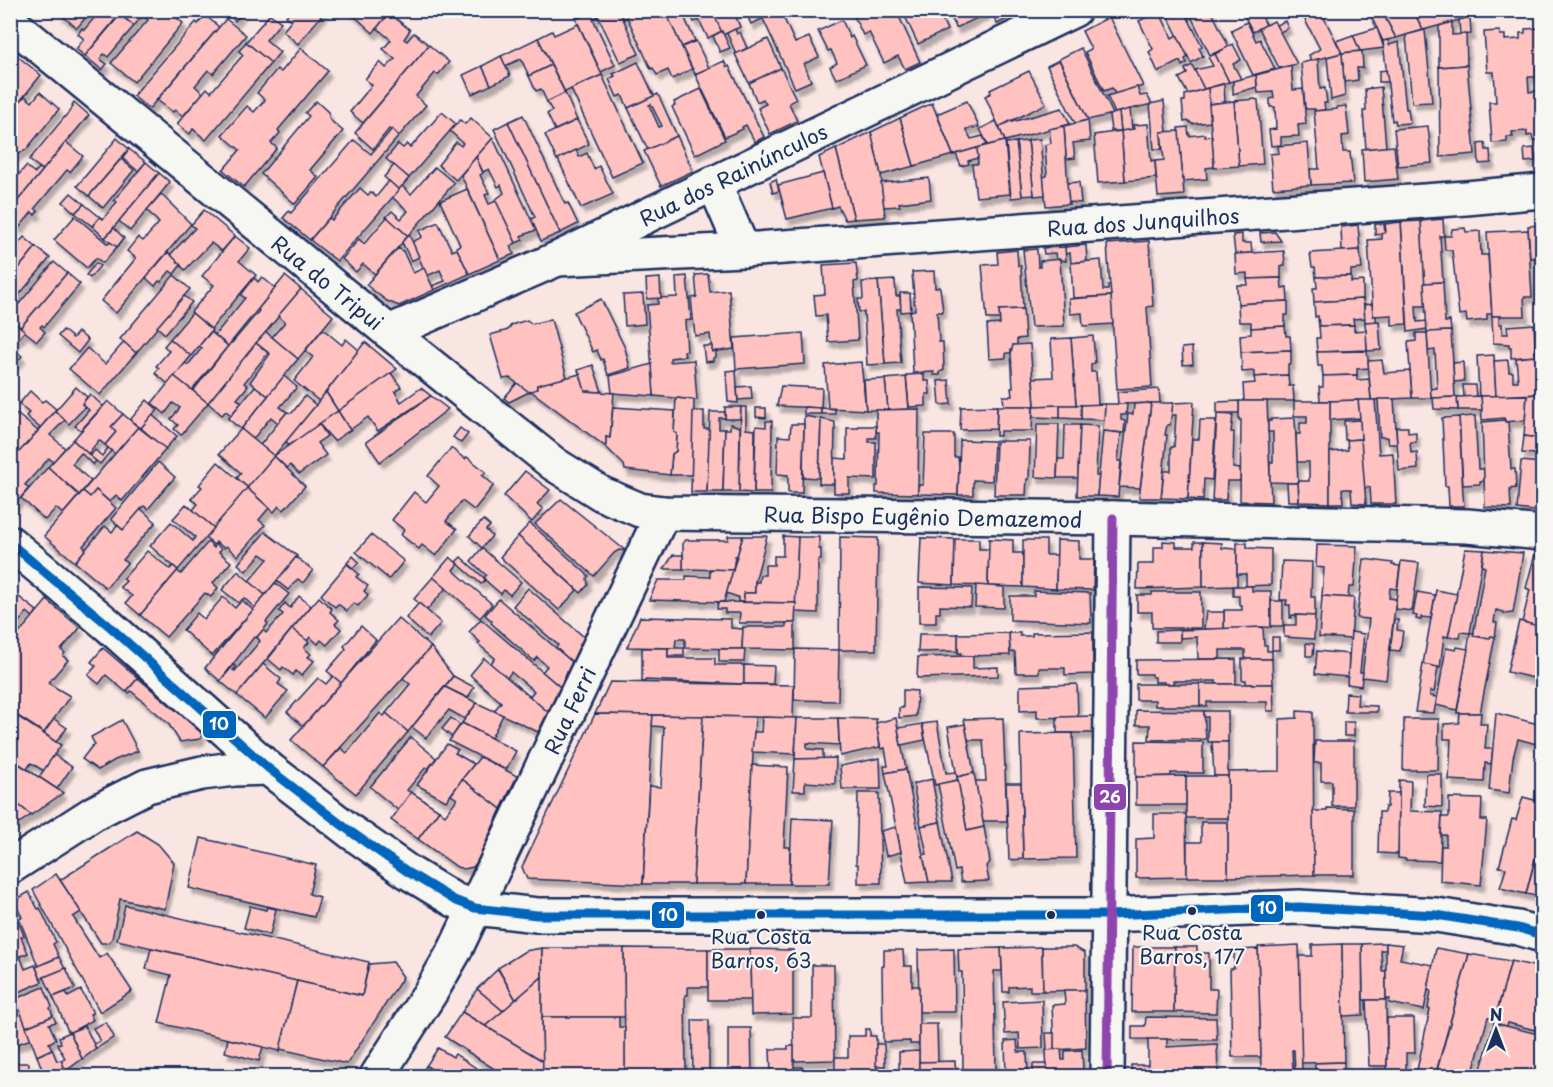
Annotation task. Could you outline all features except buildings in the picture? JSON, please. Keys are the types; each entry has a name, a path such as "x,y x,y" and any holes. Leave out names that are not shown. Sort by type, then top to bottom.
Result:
{"street":[{"name":"Rua dos Rainúnculos","path":"389,333 557,259 1074,10"},
{"name":"Rua do Tripui","path":"10,22 389,333 554,464 602,494 640,510 663,513"},
{"path":"714,183 743,250"},
{"name":"Rua dos Junquilhos","path":"557,259 743,250 1542,191"},
{"name":"Rua Bispo Eugênio Demazemod","path":"663,513 1113,518 1467,526 1542,533"},
{"name":"Rua Ferri","path":"377,1077 432,990 475,908 663,513"},
{"path":"1107,1077 1113,518"},
{"path":"10,543 108,625 268,768 351,832 408,872 454,900 475,908 537,915 1109,915 1299,907 1436,915 1518,928 1542,935"},
{"path":"10,867 94,813 147,786 202,773 268,768"}],"transit line":[{"name":"26","path":"1107,1076 1113,518"},
{"name":"10","path":"10,543 108,625 268,768 351,832 408,872 454,900 475,908 537,915 1109,915 1299,907 1436,915 1518,928 1542,935"}],"place":[{"name":"Rua Costa Barros, 177","path":"1192,911"},
{"name":"Rua Costa Barros, 63","path":"761,915"}]}
